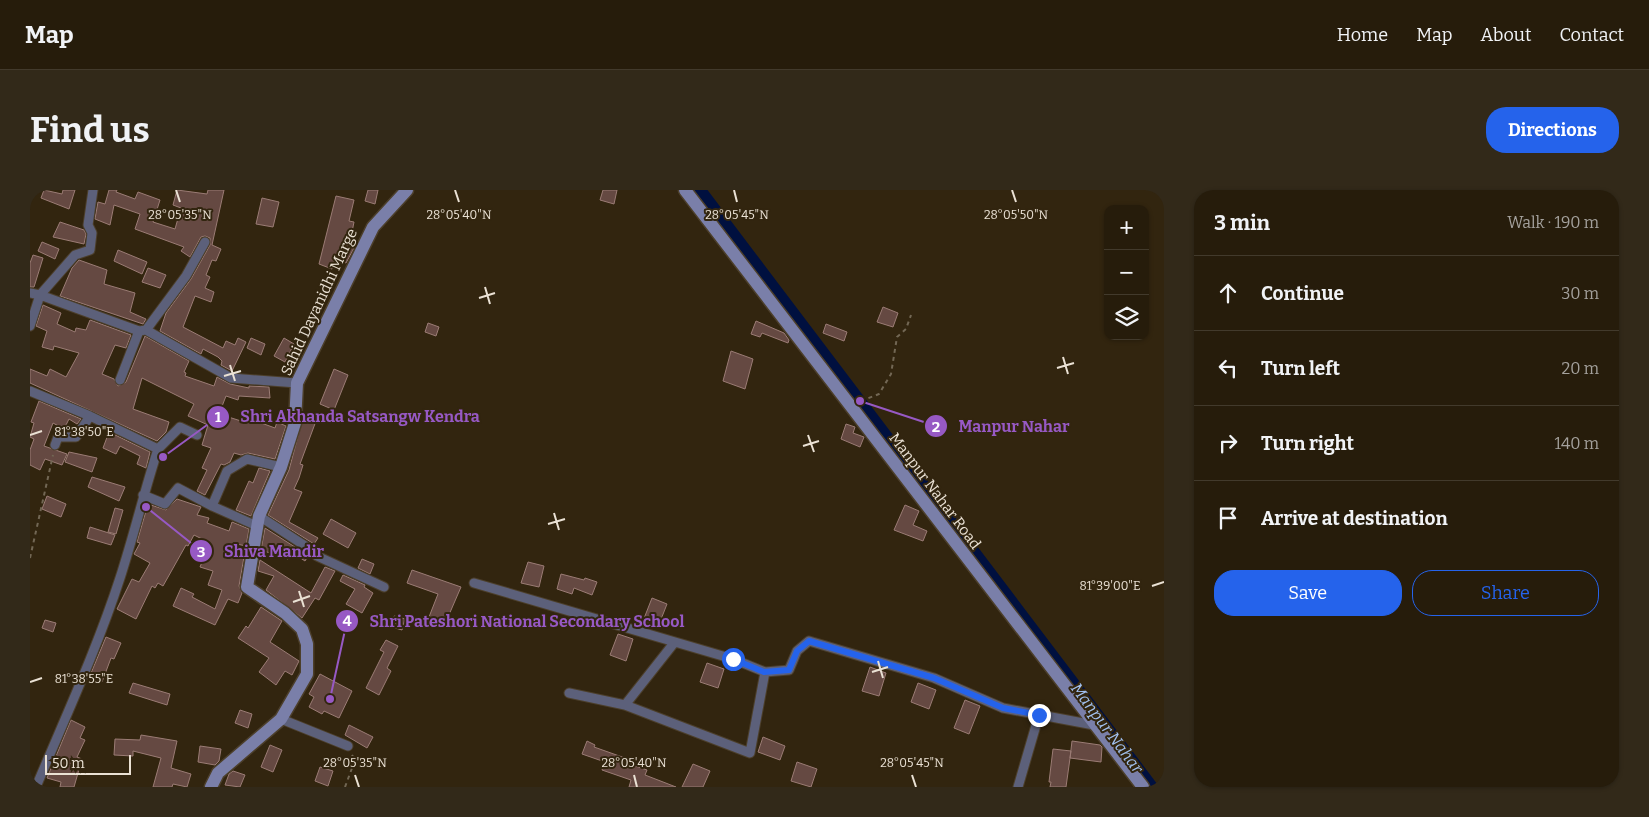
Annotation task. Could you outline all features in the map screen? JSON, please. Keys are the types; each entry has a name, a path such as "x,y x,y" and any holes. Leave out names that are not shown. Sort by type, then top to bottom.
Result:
{"street":[{"path":"30,326 40,295 75,255 90,250 92,233 88,225 93,190"},
{"name":"Sahid Dayanidhi Marge","path":"211,787 218,773 281,720 307,674 307,644 302,629 285,613 247,587 258,521 281,467 295,424 297,383 373,226 407,190"},
{"name":"Manpur Nahar Road","path":"685,190 1143,787"},
{"path":"120,380 142,331 186,276 205,242"},
{"path":"30,294 40,295 142,331 231,378 297,383"},
{"path":"30,391 90,416 158,449"},
{"path":"56,445 58,437 76,437 90,416"},
{"path":"36,787 76,693 120,578 143,494 158,449 180,427 197,435"},
{"path":"212,506 227,471 247,459 281,467"},
{"path":"143,494 165,504 176,488 178,488 212,506 258,521 310,549 317,556 384,587"},
{"path":"474,583 733,659 764,672 789,670 797,651 809,641 934,678 1003,708 1094,725"},
{"path":"625,705 674,643"},
{"path":"569,693 625,705 750,753 764,672"},
{"path":"1018,787 1039,715"},
{"path":"281,720 348,746"}],"path":[{"path":"850,407 879,394 891,374 898,337 906,329 911,315"},
{"path":"30,558 56,445"},
{"path":"345,787 355,760 348,746"}],"building":[{"path":"44,190 62,194 63,190 75,190 69,209 41,198"},
{"path":"109,190 117,190 116,192 135,199 138,192 160,200 153,222 175,229 181,208 173,205 177,190 207,194 208,190 224,190 212,245 221,249 216,261 212,260 206,275 210,277 205,288 214,292 211,302 195,296 183,327 223,348 226,341 235,345 238,338 246,342 232,371 221,365 222,361 218,357 203,349 201,354 160,331 166,313 191,279 210,245 210,238 201,237 190,257 181,251 184,247 135,229 140,214 114,205 110,225 95,219 98,202 105,204"},
{"path":"368,190 378,190 375,204 365,201"},
{"path":"603,190 617,190 614,204 600,200"},
{"path":"336,196 354,200 349,221 354,222 349,247 354,248 346,263 335,258 332,269 319,264"},
{"path":"262,198 279,202 273,227 256,224"},
{"path":"60,222 84,230 86,234 84,244 53,237"},
{"path":"42,242 59,249 55,259 38,251"},
{"path":"118,250 147,262 142,274 114,261"},
{"path":"33,255 43,258 34,287 30,287 30,263"},
{"path":"79,260 107,270 104,284 135,293 130,312 146,319 143,324 60,296 72,268"},
{"path":"148,268 166,275 160,288 142,282"},
{"path":"43,305 61,313 57,324 75,332 76,328 86,330 90,320 131,335 126,348 115,345 102,374 114,379 118,386 126,382 145,336 189,361 184,372 186,373 185,376 214,386 217,377 230,384 249,388 249,386 269,387 270,398 239,396 238,400 226,396 219,414 241,421 242,416 275,428 277,422 286,426 275,459 248,453 241,455 234,453 230,462 224,465 221,464 205,495 197,491 207,470 202,468 211,448 202,445 208,425 188,416 194,404 142,378 133,409 169,422 166,432 157,441 30,383 30,369 47,376 50,369 66,377 79,353 54,346 53,350 42,347 47,331 36,326"},
{"path":"883,307 898,313 893,327 877,322"},
{"path":"756,321 784,333 789,340 788,343 762,333 760,337 751,334"},
{"path":"428,323 439,327 436,336 425,332"},
{"path":"826,324 847,332 844,341 823,333"},
{"path":"251,338 265,344 261,355 247,348"},
{"path":"284,338 294,344 285,362 274,356"},
{"path":"731,351 753,359 745,389 723,381"},
{"path":"334,369 348,375 334,410 320,404"},
{"path":"39,401 81,419 77,424 69,419 64,429 53,423 44,446 67,454 62,465 45,459 40,470 30,465 30,450 34,439 30,437 34,423 31,422"},
{"path":"303,417 316,421 300,464 303,465 294,489 302,492 289,522 318,538 314,544 268,515 289,470"},
{"path":"846,424 855,427 853,433 864,437 860,447 841,439"},
{"path":"109,432 150,452 146,468 137,464 140,456 120,446 116,454 103,448"},
{"path":"69,452 97,458 92,472 65,462"},
{"path":"259,468 270,471 251,516 236,510 249,481 253,483"},
{"path":"92,477 125,487 119,501 88,487"},
{"path":"47,496 66,504 61,517 42,509"},
{"path":"177,499 201,507 197,515 209,518 207,523 229,531 232,522 249,529 246,546 232,543 245,551 239,586 242,593 238,603 228,599 215,625 173,606 181,588 194,594 192,597 215,609 222,590 208,585 213,571 200,567 206,552 198,549 202,539 194,535 188,546 186,545 163,586 158,583 155,588 152,586 136,619 117,609 132,579 139,582 150,563 134,554 140,543 137,542 148,504 166,510"},
{"path":"905,505 919,511 913,525 927,531 923,541 894,530"},
{"path":"115,508 123,510 116,534 108,532"},
{"path":"331,519 356,533 348,548 323,534"},
{"path":"90,527 115,535 111,545 87,538"},
{"path":"265,528 306,554 308,556 305,561 290,551 288,559 261,550"},
{"path":"362,559 374,564 370,574 358,568"},
{"path":"260,560 311,593 325,567 335,571 319,600 315,598 302,618 266,590 274,576 258,571"},
{"path":"528,562 544,566 539,587 521,583"},
{"path":"412,570 461,587 445,624 429,617 438,594 407,583"},
{"path":"561,574 597,582 592,595 574,588 572,594 557,589"},
{"path":"343,575 365,585 364,587 373,593 362,613 346,604 355,589 340,581"},
{"path":"652,598 667,604 658,627 643,621"},
{"path":"261,607 282,621 270,642 299,661 292,675 285,671 276,685 259,672 269,658 238,638 246,626 248,628"},
{"path":"394,616 405,619 402,630 392,627"},
{"path":"45,620 56,623 53,632 42,628"},
{"path":"618,634 633,639 626,661 610,655"},
{"path":"106,637 121,643 114,659 111,658 102,682 89,678"},
{"path":"386,640 398,646 387,668 391,671 379,695 366,688 384,652 380,650"},
{"path":"707,663 724,669 718,688 700,682"},
{"path":"870,667 886,673 879,696 862,691"},
{"path":"320,674 352,691 339,718 324,711 322,714 309,707 314,697 309,694"},
{"path":"133,683 170,694 167,705 129,693"},
{"path":"918,683 936,690 929,709 911,702"},
{"path":"965,700 980,706 969,734 954,728"},
{"path":"240,710 252,714 248,728 235,723"},
{"path":"71,720 85,727 80,738 85,740 77,757 82,759 74,787 60,787 61,782 47,778"},
{"path":"349,725 373,737 367,748 345,735"},
{"path":"141,735 177,741 171,768 191,774 187,787 173,784 172,787 153,787 161,758 133,751 133,756 114,755 115,739 140,740"},
{"path":"763,737 785,746 780,760 758,752"},
{"path":"587,741 595,745 594,747 625,758 624,762 647,770 645,775 676,787 629,787 631,780 602,770 605,762 582,754"},
{"path":"1072,741 1100,745 1102,747 1101,762 1070,758"},
{"path":"270,745 282,750 273,772 261,767"},
{"path":"200,746 221,749 219,761 215,765 198,762"},
{"path":"1053,749 1071,751 1066,787 1050,787"},
{"path":"797,762 817,769 811,787 791,781"},
{"path":"693,764 710,771 703,787 682,787"},
{"path":"320,767 333,771 328,786 315,781"},
{"path":"233,771 245,775 240,787 225,785 229,774"}],"waterway":[{"name":"Manpur Nahar","path":"700,190 1152,787"}],"place":[{"name":"Manpur Nahar","path":"860,401"},
{"name":"Shri Akhanda Satsangw Kendra","path":"163,457"},
{"name":"Shiva Mandir","path":"146,507"},
{"name":"Shri Pateshori National Secondary School","path":"330,699"}],"route":[{"path":"733,659 764,672 789,670 797,651 809,641 934,678 1003,708 1039,715"}]}
